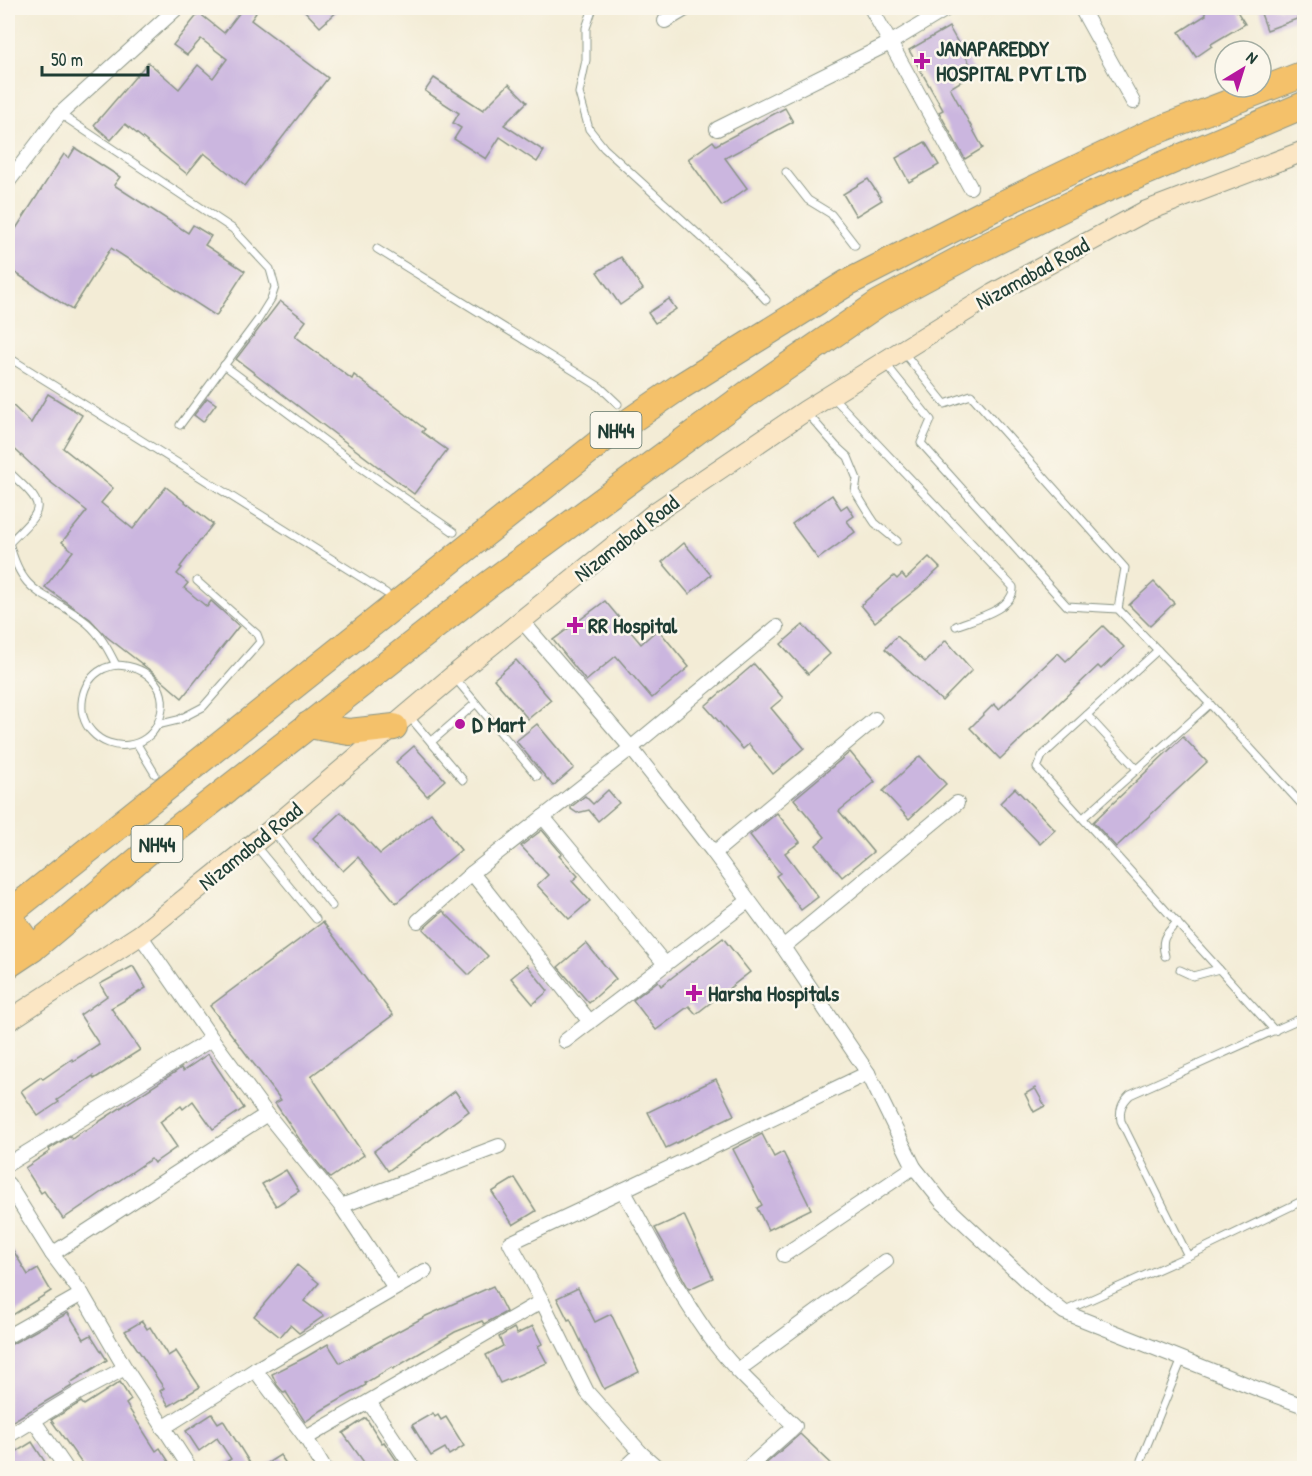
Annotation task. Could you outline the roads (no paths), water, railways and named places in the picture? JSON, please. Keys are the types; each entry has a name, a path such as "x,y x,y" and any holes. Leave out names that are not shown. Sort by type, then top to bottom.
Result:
{"highway":[{"name":"NH44","path":"8,915 605,438 678,388 847,283 994,208 1148,134 1305,74"},
{"name":"Nizamabad Road","path":"8,964 32,949 150,850 489,584 750,392 879,303 970,254 1082,199 1305,105"},
{"path":"308,725 349,732 401,721"},
{"path":"8,915 32,949"}],"main road":[{"name":"Nizamabad Road","path":"8,1021 140,935 254,844 453,676 656,512 806,411 993,294 1144,212 1305,151"}],"street":[{"path":"8,182 60,114 177,8"},
{"path":"665,21 687,8"},
{"path":"872,8 970,187"},
{"path":"717,129 890,43 948,8"},
{"path":"1081,8 1133,102"},
{"path":"522,621 630,748 714,853 783,947 868,1072 914,1167 942,1202 1037,1291 1064,1312 1305,1406"},
{"path":"418,921 472,873 630,748 777,627"},
{"path":"714,853 875,719"},
{"path":"783,947 957,803"},
{"path":"543,817 665,964"},
{"path":"472,873 590,1022"},
{"path":"565,1041 748,901"},
{"path":"140,935 267,1114 341,1206 395,1288"},
{"path":"8,1164 212,1039"},
{"path":"658,1468 641,1453 587,1392 542,1301 510,1243 868,1072"},
{"path":"52,1254 267,1114"},
{"path":"341,1206 499,1146"},
{"path":"784,1255 914,1167"},
{"path":"8,1184 52,1254 82,1294 125,1368 190,1468"},
{"path":"623,1190 695,1314 716,1345 795,1426 748,1468"},
{"path":"738,1370 886,1261"},
{"path":"163,1428 255,1370 425,1271"},
{"path":"8,1336 82,1294"},
{"path":"306,1438 542,1301"},
{"path":"8,1436 80,1392 125,1368"},
{"path":"255,1370 306,1438 324,1468"},
{"path":"369,1402 413,1468"},
{"path":"34,1420 66,1468"},
{"path":"625,1468 641,1453"}],"lane":[{"path":"594,8 586,28 586,60 579,93 589,129 604,148 744,276 766,300"},
{"path":"60,114 233,229 270,269 275,287 271,299 180,425"},
{"path":"786,172 808,200 831,214 855,245"},
{"path":"377,249 600,387 618,404"},
{"path":"902,350 945,404 971,395 1125,568 1118,609"},
{"path":"8,357 19,366 386,592"},
{"path":"884,361 931,420 921,443 1067,606 1118,609 1305,807"},
{"path":"224,365 360,467 453,532"},
{"path":"831,395 1013,587 1013,596 1005,605 956,626"},
{"path":"806,411 848,457 857,479 855,491 875,524 897,541"},
{"path":"8,471 34,495 38,504 37,513 8,543 24,581 34,590 88,623 100,636 116,664"},
{"path":"157,726 178,720 203,706 260,642 257,634 197,580"},
{"path":"1158,650 1042,756 1037,768 1275,1031"},
{"path":"116,664 131,665 145,671 156,682 162,696 162,711 157,726 152,733 137,744 119,745 105,742 93,733 84,720 81,706 84,692 91,679 102,669 116,664"},
{"path":"453,676 537,776"},
{"path":"431,742 476,703"},
{"path":"1083,818 1210,704"},
{"path":"1087,715 1137,769"},
{"path":"401,721 431,742 463,780"},
{"path":"137,744 155,774"},
{"path":"272,829 332,906"},
{"path":"254,844 316,919"},
{"path":"1165,956 1162,945 1164,937 1176,922"},
{"path":"1180,970 1193,976 1219,969"},
{"path":"1188,1256 1121,1121 1119,1111 1123,1102 1131,1095 1305,1017"},
{"path":"1064,1312 1305,1200"},
{"path":"1141,1460 1182,1359"}],"place":[{"name":"JANAPAREDDY HOSPITAL PVT LTD","path":"922,61"},
{"name":"RR Hospital","path":"575,625"},
{"name":"D Mart","path":"460,724"},
{"name":"Harsha Hospitals","path":"694,993"}]}
